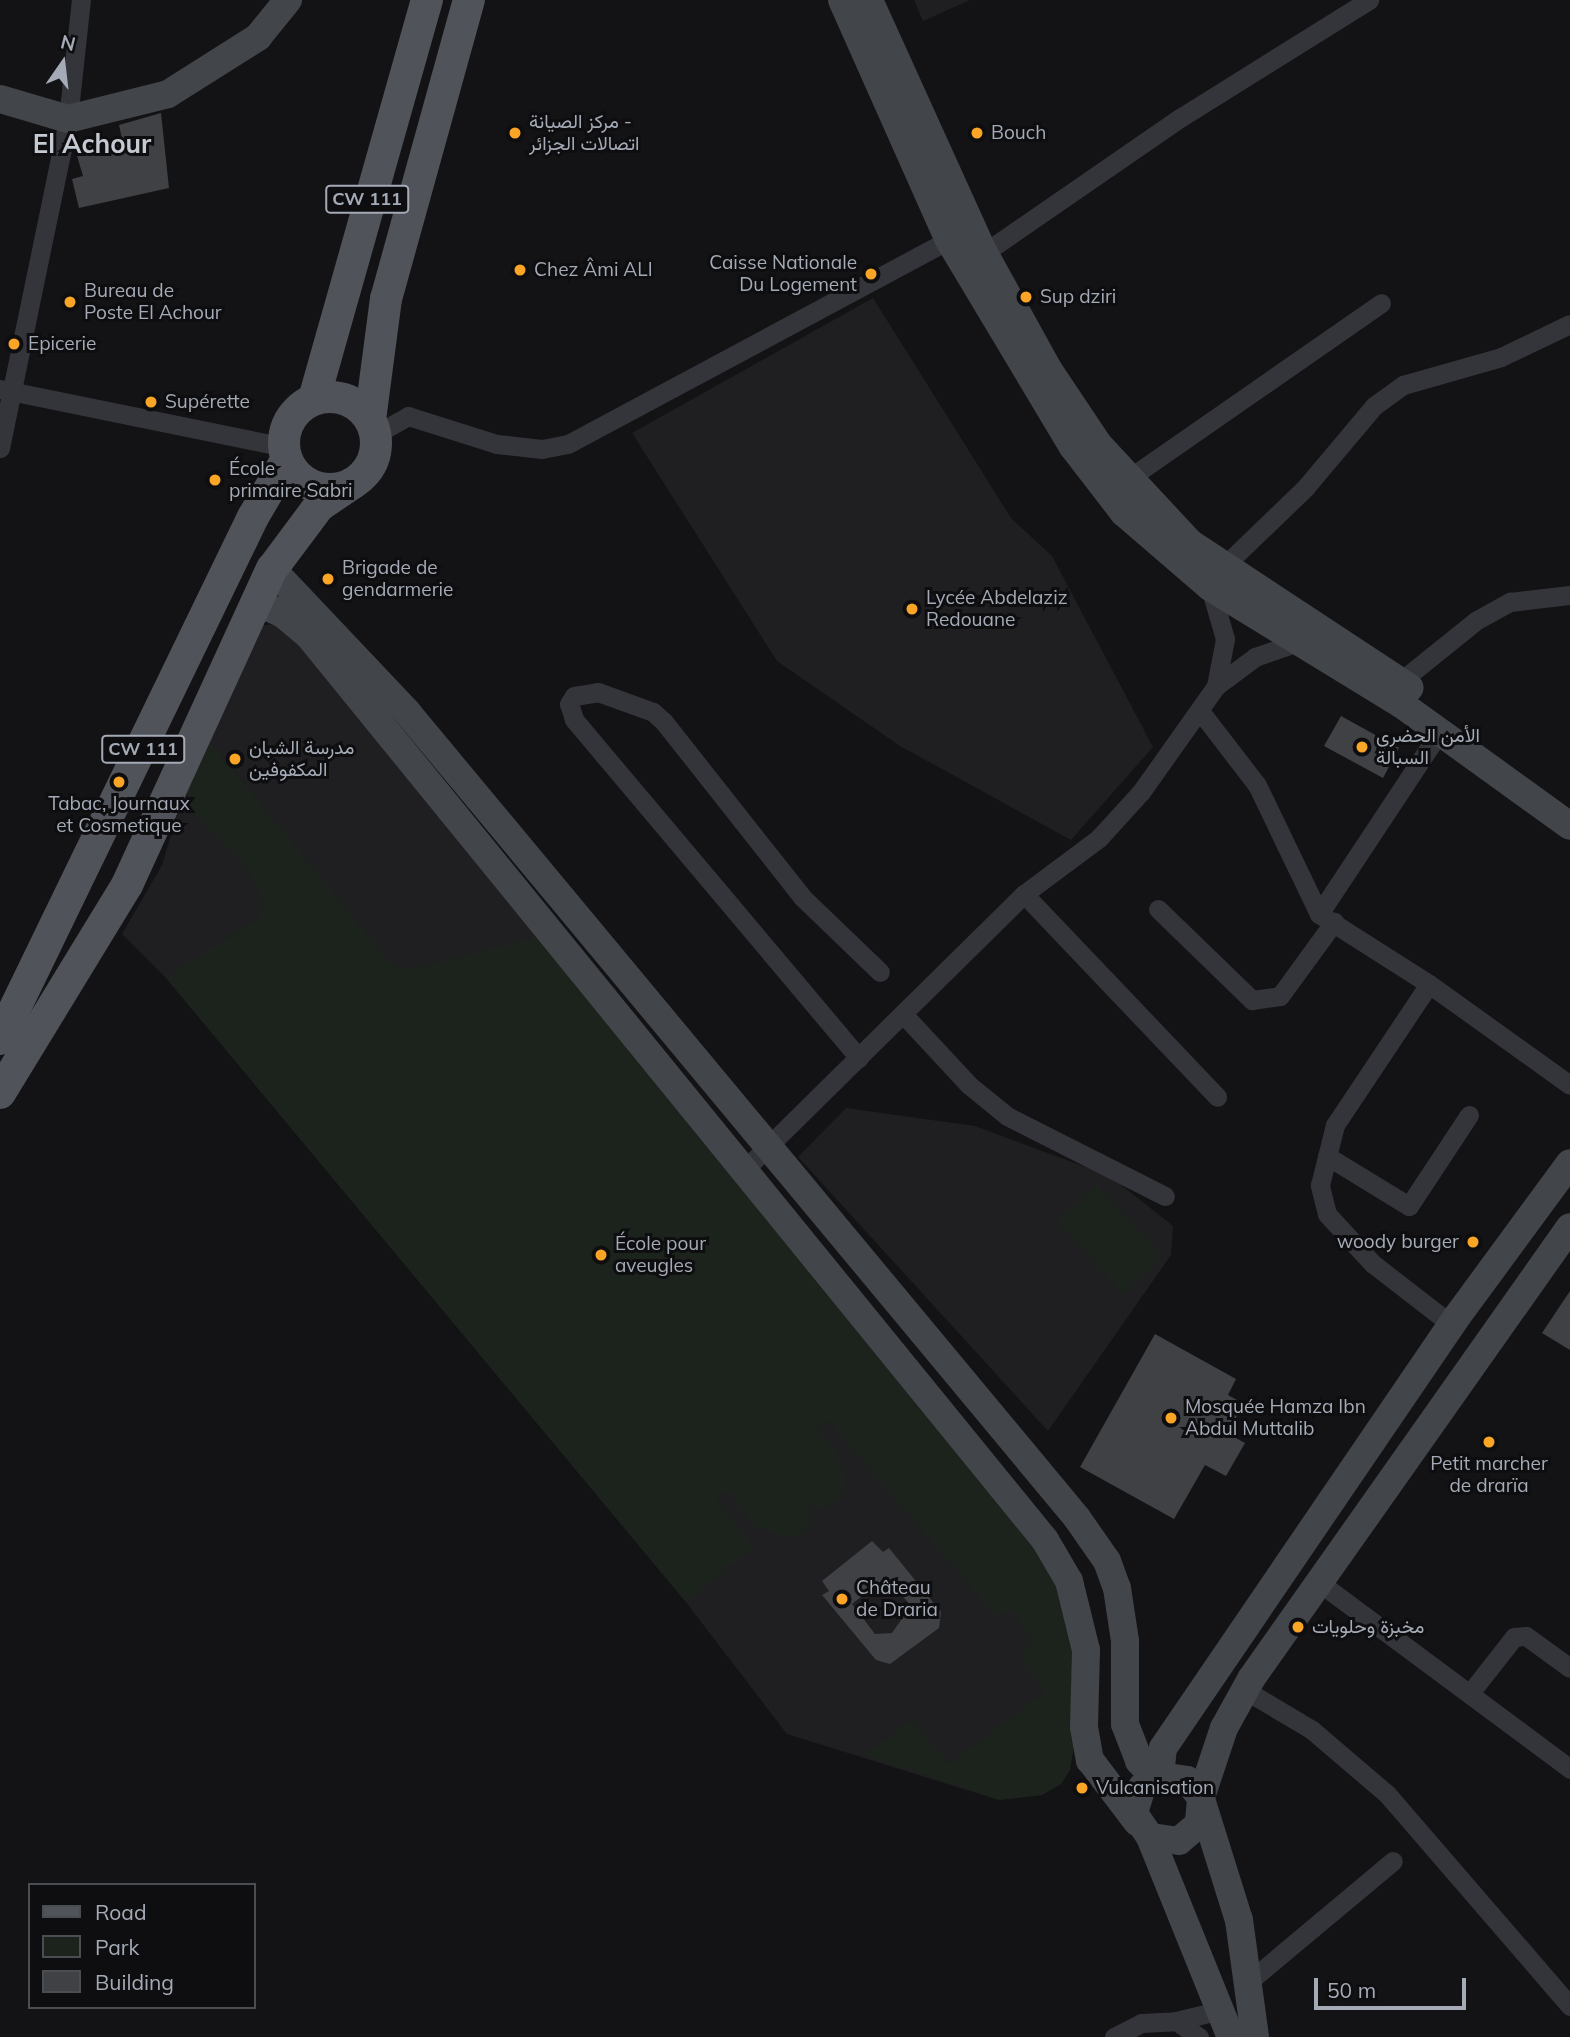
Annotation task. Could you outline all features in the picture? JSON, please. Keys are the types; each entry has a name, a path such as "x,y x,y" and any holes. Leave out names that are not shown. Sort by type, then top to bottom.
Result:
{"main road":[{"name":"CW 111","path":"314,399 427,0"},
{"path":"0,1093 127,885 272,569 319,506 353,483 375,453 373,427 386,299 469,0"},
{"path":"353,483 317,487 285,453 288,424 314,399 348,400 373,427"},
{"name":"CW 111","path":"0,1040 285,453"}],"street":[{"path":"0,448 6,390 68,119 81,0"},
{"path":"0,119 68,119 168,94 258,37 288,0"},
{"path":"842,0 949,240 1073,447 1124,513 1301,641 1440,731 1570,826"},
{"path":"869,0 984,253 1048,369 1128,479 1190,543 1216,577 1401,681 1570,800"},
{"path":"984,253 1180,118 1369,0"},
{"path":"0,99 68,119"},
{"path":"373,427 408,416 497,444 542,449 568,444 949,240"},
{"path":"1128,479 1381,303"},
{"path":"1216,577 1305,488 1374,406 1404,385 1501,357 1570,324"},
{"path":"6,390 285,453"},
{"path":"272,569 407,712 769,1146 1107,1561 1123,1612 1125,1724 1139,1761 1157,1777 1187,1780 1201,1798 1238,1920 1255,2037"},
{"path":"742,1172 1024,894 1098,838 1141,792 1216,685 1225,639 1216,577"},
{"path":"1401,681 1478,620 1510,602 1570,595"},
{"path":"255,602 283,614 309,636 742,1172 1045,1540 1069,1581 1086,1650 1084,1727 1090,1760 1143,1830 1167,1843 1186,1838 1199,1824 1201,1798 1224,1728 1245,1690 1570,1227"},
{"path":"1216,685 1255,657 1301,641"},
{"path":"859,1058 574,719 569,704 574,696 597,692 658,717 802,897 880,972"},
{"path":"1200,711 1257,785 1327,918 1429,984 1570,1085"},
{"path":"1158,909 1252,1000 1280,996 1440,731"},
{"path":"1024,894 1217,1097"},
{"path":"1429,984 1335,1125 1320,1185 1327,1214 1373,1264 1452,1325"},
{"path":"903,1014 969,1085 1007,1115 1165,1196"},
{"path":"1327,1156 1409,1206 1469,1115"},
{"path":"1231,2037 1143,1830 1135,1801 1157,1777 1163,1748 1452,1325 1570,1163"},
{"path":"1321,1583 1570,1769"},
{"path":"1470,1693 1514,1637 1526,1636 1570,1668"},
{"path":"1245,1690 1312,1730 1378,1786 1570,2006"},
{"path":"1247,1983 1393,1861"},
{"path":"1114,2037 1141,2023 1176,2021 1221,2010"},
{"path":"1176,2021 1199,2037"}],"shaded area":[{"path":"914,0 970,0 923,21"},
{"name":"Lycée Abdelaziz Redouane","path":"873,298 1011,518 1052,556 1153,747 1071,840 900,746 777,661 632,433"},
{"name":"École pour aveugles","path":"279,624 291,630 1031,1531 1070,1770 1061,1784 1042,1795 999,1800 787,1734 685,1601 166,978 122,934 162,865 181,802 263,625"},
{"path":"846,1108 975,1126 1110,1176 1173,1226 1171,1255 1048,1431 798,1157"}],"green space":[{"name":"École pour aveugles","path":"208,740 392,965 414,969 544,935 1031,1531 1059,1583 1073,1626 1077,1729 1070,1770 1061,1784 1042,1795 999,1800 863,1755 912,1721 949,1764 1045,1693 1020,1655 1034,1642 1011,1610 997,1617 828,1420 816,1431 836,1450 845,1479 839,1500 821,1509 807,1499 810,1526 798,1536 782,1536 757,1528 726,1490 716,1499 754,1547 685,1601 166,978 259,918 264,903 243,861 181,802"},
{"path":"1097,1185 1163,1256 1123,1293 1057,1221"}],"building":[{"path":"161,113 169,188 79,208 72,179 83,176 75,149 122,139 119,125"},
{"name":"الأمن الحضري السبالة","path":"1341,716 1399,748 1383,778 1324,746"},
{"path":"1570,1291 1570,1350 1542,1333"},
{"name":"Mosquée Hamza Ibn Abdul Muttalib","path":"1155,1334 1236,1379 1228,1395 1244,1404 1227,1433 1245,1443 1226,1476 1205,1465 1174,1519 1080,1467"},
{"name":"Château de Draria","path":"872,1541 883,1552 889,1548 941,1612 939,1628 890,1664 876,1660 822,1595 829,1591 822,1581","holes":["886,1577 911,1606 892,1633 875,1634 852,1604"]}],"place":[{"name":"مركز الصيانة - اتصالات الجزائر","path":"515,133"},
{"name":"Bouch","path":"977,133"},
{"name":"Chez Âmi ALI","path":"520,270"},
{"name":"Caisse Nationale Du Logement","path":"871,274"},
{"name":"Sup dziri","path":"1026,297"},
{"name":"Bureau de Poste El Achour","path":"70,302"},
{"name":"Epicerie","path":"14,344"},
{"name":"Supérette","path":"151,402"},
{"name":"École primaire Sabri","path":"215,480"},
{"name":"Brigade de gendarmerie","path":"328,579"},
{"name":"Lycée Abdelaziz Redouane","path":"912,609"},
{"name":"الأمن الحضري السبالة","path":"1362,747"},
{"name":"مدرسة الشبان المكفوفين","path":"235,759"},
{"name":"Tabac, Journaux et Cosmetique","path":"119,782"},
{"name":"woody burger","path":"1473,1242"},
{"name":"École pour aveugles","path":"601,1255"},
{"name":"Mosquée Hamza Ibn Abdul Muttalib","path":"1171,1418"},
{"name":"Petit marcher de drarïa","path":"1489,1442"},
{"name":"Château de Draria","path":"842,1599"},
{"name":"مخبزة وحلويات","path":"1298,1627"},
{"name":"Vulcanisation","path":"1082,1788"}],"district":[{"name":"El Achour","path":"92,144"}]}
